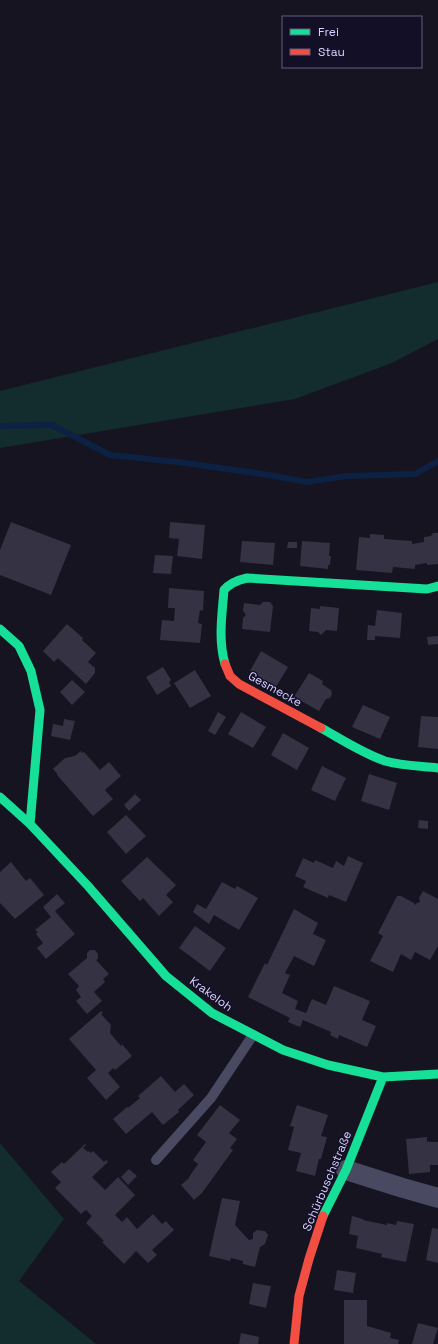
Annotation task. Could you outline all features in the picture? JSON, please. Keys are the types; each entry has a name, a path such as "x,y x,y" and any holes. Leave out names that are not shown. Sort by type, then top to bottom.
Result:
{"street":[{"name":"Gesmecke","path":"438,586 427,590 247,578 234,581 224,590 220,647 222,660 230,676 239,684 365,752 386,761 408,766 438,768"},
{"path":"0,629 18,646 31,671 40,710 30,824"},
{"name":"Krakeloh","path":"0,797 30,824 88,886 166,976 212,1012 252,1035 283,1050 328,1065 383,1077 438,1074"},
{"name":"Schürbuschstraße","path":"294,1344 299,1296 322,1218 346,1170 383,1077"},
{"path":"346,1170 438,1198"}],"lane":[{"path":"156,1160 211,1098 252,1035"}],"green space":[{"path":"438,282 438,339 392,363 295,399 0,448 0,391"},
{"path":"0,1143 64,1219 19,1281 96,1344 0,1344"}],"building":[{"path":"11,522 71,545 51,595 0,575 0,550"},
{"path":"170,522 205,525 202,559 177,556 179,539 169,538"},
{"path":"433,533 438,533 438,564 427,565 427,563 415,565 415,569 393,567 392,573 356,570 359,537 370,538 370,534 384,535 384,539 412,541 412,544 424,542 424,537 431,536"},
{"path":"242,541 275,543 273,565 240,562"},
{"path":"302,541 330,543 329,556 331,556 328,569 300,566"},
{"path":"288,542 297,542 297,548 287,548"},
{"path":"155,555 173,556 171,574 153,573"},
{"path":"169,588 204,591 203,611 200,610 198,623 202,624 200,643 160,640 162,620 174,621 175,608 168,608"},
{"path":"263,602 270,602 273,606 270,632 242,629 243,618 246,615 243,611 244,603 260,605"},
{"path":"320,606 339,608 337,631 326,630 321,635 318,632 309,631 311,608 320,609"},
{"path":"377,610 402,613 400,638 375,636 375,640 367,640 368,625 375,626"},
{"path":"67,624 83,638 82,640 96,653 88,662 95,668 95,673 86,684 58,658 54,662 43,651"},
{"path":"438,636 438,644 428,645 427,637"},
{"path":"261,651 288,667 276,687 250,671"},
{"path":"163,667 171,680 169,682 171,686 157,695 146,677"},
{"path":"195,670 211,696 190,708 174,683"},
{"path":"309,673 323,681 322,684 331,690 332,694 330,698 326,699 319,711 294,697"},
{"path":"72,680 85,692 72,705 60,692"},
{"path":"363,705 390,717 380,739 352,727"},
{"path":"218,712 226,717 215,735 208,731"},
{"path":"241,712 266,727 253,748 228,734"},
{"path":"421,716 438,717 438,749 418,747"},
{"path":"64,719 75,721 70,740 51,736 53,724 63,726"},
{"path":"283,733 309,748 297,770 271,755"},
{"path":"81,751 82,753 84,752 100,770 109,762 121,776 105,790 113,799 93,816 53,769 65,758 75,756"},
{"path":"322,766 346,778 335,801 311,790"},
{"path":"369,774 397,783 389,810 361,801"},
{"path":"135,794 141,800 129,811 124,805"},
{"path":"126,815 146,836 126,854 107,832"},
{"path":"419,820 428,821 428,829 418,828"},
{"path":"348,856 363,863 346,902 329,895 328,898 303,887 306,881 295,876 303,858 314,863 315,860 333,868 336,861 344,866"},
{"path":"147,857 176,885 166,895 173,902 159,916 143,898 140,901 121,881"},
{"path":"11,862 26,881 30,878 44,895 15,919 0,903 0,872"},
{"path":"222,882 235,889 237,886 258,898 239,930 214,915 209,924 193,912 197,904 206,909"},
{"path":"423,891 438,899 438,946 430,960 415,952 411,960 401,954 393,972 370,961 383,936 378,933 397,896 401,896 415,905 420,902 419,898"},
{"path":"57,894 65,903 55,911 75,934 46,959 37,948 43,943 36,934 38,932 35,930 51,917 43,907"},
{"path":"294,909 318,923 313,934 326,940 314,966 294,956 285,973 290,975 282,993 298,1001 295,1009 306,1013 312,999 326,1005 334,986 370,1001 362,1020 376,1026 367,1047 339,1035 338,1039 330,1035 331,1032 303,1020 300,1027 288,1022 290,1018 248,997 265,963 267,965"},
{"path":"195,926 226,948 210,971 179,948"},
{"path":"90,950 95,950 98,954 98,959 96,960 109,974 103,979 105,982 94,992 102,1001 87,1014 76,1001 81,997 76,990 79,986 68,974 87,958 87,953"},
{"path":"101,1011 103,1013 101,1014 111,1025 110,1033 132,1056 115,1070 113,1068 108,1073 120,1087 106,1100 87,1078 96,1070 69,1039"},
{"path":"161,1076 175,1092 184,1084 194,1095 178,1110 179,1112 163,1125 152,1112 126,1134 113,1119 140,1098 138,1096"},
{"path":"220,1105 240,1120 229,1133 237,1139 230,1148 233,1150 202,1193 194,1200 181,1185 189,1178 198,1164 193,1160 206,1142 197,1135"},
{"path":"297,1105 328,1115 321,1136 327,1137 315,1176 296,1171 301,1153 288,1150 294,1127 290,1126"},
{"path":"427,1137 427,1142 438,1142 438,1165 430,1165 430,1172 409,1174 406,1139"},
{"path":"85,1144 86,1145 83,1148 88,1152 89,1151 91,1153 93,1151 104,1162 106,1160 108,1162 92,1177 105,1190 118,1177 135,1195 115,1215 122,1222 127,1217 137,1229 153,1214 162,1224 166,1221 174,1230 152,1250 157,1255 148,1263 136,1251 124,1264 86,1223 92,1216 86,1210 81,1214 55,1188 61,1182 51,1172 62,1162 64,1164"},
{"path":"129,1169 137,1176 128,1185 121,1177"},
{"path":"222,1198 240,1201 235,1225 249,1240 253,1239 253,1233 257,1230 265,1231 268,1235 265,1244 260,1247 255,1267 243,1264 243,1261 231,1258 230,1261 209,1256"},
{"path":"352,1216 387,1225 387,1223 396,1225 397,1221 414,1224 406,1262 381,1257 382,1254 356,1248 358,1236 349,1234"},
{"path":"432,1228 438,1229 438,1263 426,1260"},
{"path":"337,1270 356,1273 353,1293 334,1290"},
{"path":"253,1283 271,1286 266,1308 249,1304"},
{"path":"344,1300 367,1300 367,1326 391,1333 390,1338 399,1340 398,1344 344,1344"},
{"path":"418,1323 438,1328 433,1344 412,1344"},
{"path":"241,1333 259,1337 258,1344 239,1344"}],"waterway":[{"path":"0,426 52,425 110,455 178,462 307,482 346,476 415,474 438,461"}],"traffic: fast":[{"path":"225,664 221,637 224,590 229,585 237,581 247,578 427,589 438,586"},
{"path":"0,629 19,646 31,671 40,710 30,824"},
{"path":"321,728 376,758 391,763 438,768"},
{"path":"0,797 30,824 88,886 166,976 212,1013 283,1050 328,1065 383,1077 438,1074"},
{"path":"323,1216 346,1170 383,1077"}],"traffic: jam":[{"path":"225,664 230,676 239,684 321,728"},
{"path":"294,1344 299,1296 323,1216"}]}
